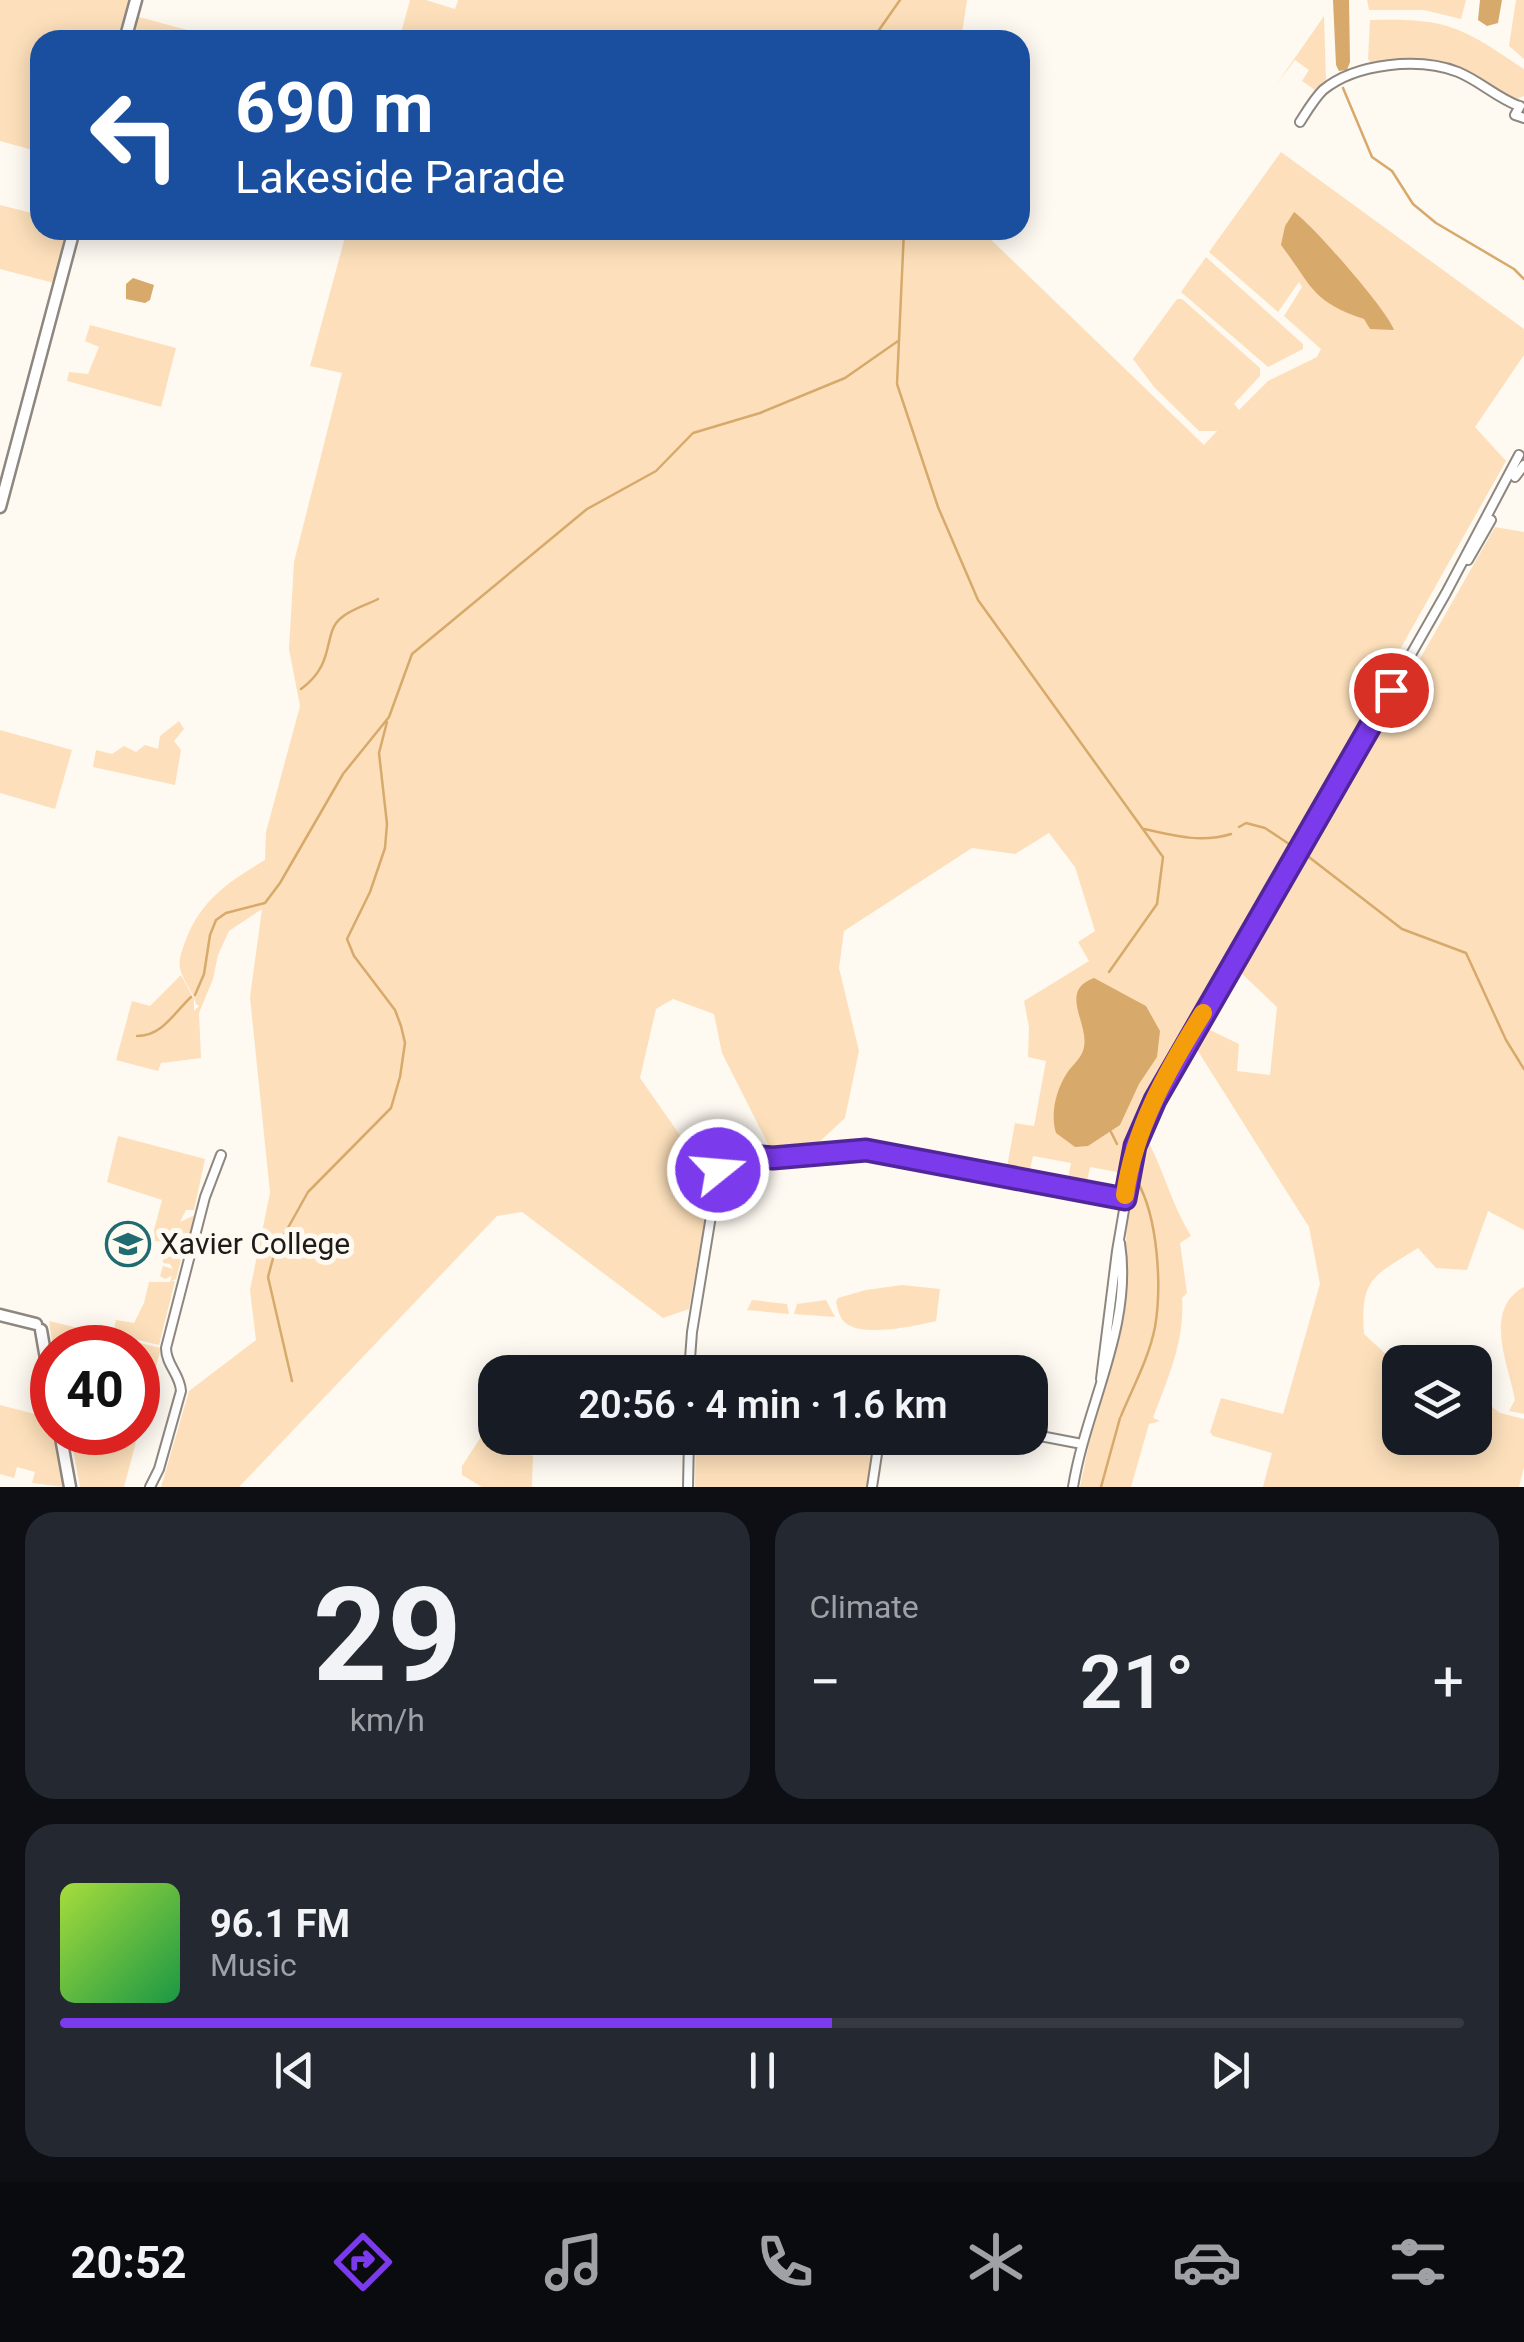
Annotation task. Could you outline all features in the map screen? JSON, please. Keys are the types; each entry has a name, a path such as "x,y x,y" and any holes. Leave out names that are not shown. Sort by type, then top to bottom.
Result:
{"main road":[{"path":"128,30 136,0"},
{"path":"0,507 71,240"},
{"path":"0,1315 32,1325"},
{"path":"64,1455 70,1487"}],"street":[{"path":"1300,122 1328,86 1400,63 1429,64 1460,73 1519,108 1518,118 1524,119"},
{"path":"1073,1487 1101,1379 1132,1155 1144,1123 1182,1049 1234,965 1523,456"},
{"path":"691,1355 722,1159 731,1154 773,1158 866,1150 1125,1199"},
{"path":"150,1487 180,1395 166,1348 205,1197 221,1155"},
{"path":"1048,1437 1082,1444"},
{"path":"688,1487 689,1455"},
{"path":"872,1487 877,1455"}],"shaded area":[{"path":"0,0 129,0 121,30 30,30 30,149 0,141"},
{"path":"410,0 426,0 455,9 458,0 967,0 962,30 402,30"},
{"path":"1333,0 1349,0 1347,70 1339,71 1336,65"},
{"path":"1367,0 1466,0 1461,19 1424,10 1369,10"},
{"path":"1480,0 1502,0 1498,23 1487,26 1478,20"},
{"path":"1516,0 1524,0 1524,59 1509,46"},
{"path":"1324,16 1326,81 1315,90 1302,81 1309,70 1295,60 1276,85"},
{"path":"139,17 187,30 136,30"},
{"path":"1370,20 1436,23 1468,34 1524,69 1524,96 1514,100 1463,70 1430,60 1371,63"},
{"path":"1281,152 1524,329 1524,355 1475,427 1506,461 1150,1094 1129,1144 1120,1189 1115,1190 1117,1172 1090,1167 1087,1182 1068,1179 1071,1163 1033,1156 1029,1174 1007,1167 1015,1123 1034,1126 1046,1061 1028,1057 1029,1027 1024,1001 1089,961 1078,942 1095,931 1075,867 1049,833 1015,854 972,848 844,931 839,968 859,1051 845,1118 816,1145 772,1152 722,1053 714,1014 673,999 656,1009 640,1078 712,1181 689,1309 663,1318 522,1212 497,1216 239,1487 161,1487 189,1391 256,1340 250,1290 270,1193 250,997 262,909 229,931 218,955 199,1013 201,1058 161,1063 158,1071 116,1060 132,1001 150,1006 181,975 194,999 194,1011 199,1006 180,968 187,937 201,911 219,892 265,860 266,832 300,706 289,649 294,562 342,373 310,366 344,240 991,240 1204,445 1217,431 1199,431 1154,387 1133,359 1177,299 1182,299 1260,368 1260,376 1234,404 1239,410 1268,381 1317,357 1321,349 1284,316 1302,287 1299,282 1278,312 1209,252"},
{"path":"0,205 30,212 30,240 65,240 54,283 0,269"},
{"path":"1294,212 1349,268 1394,330 1370,329 1364,319 1333,306 1314,290 1281,245 1285,226"},
{"path":"1206,257 1303,344 1303,349 1268,367 1181,292"},
{"path":"133,278 154,285 150,300 145,303 126,299 126,284"},
{"path":"90,325 176,348 161,407 67,381 69,372 88,374 99,347 85,341"},
{"path":"1495,527 1524,532 1524,1230 1488,1211 1467,1270 1436,1268 1418,1248 1373,1280 1363,1315 1364,1334 1382,1350 1382,1455 1492,1455 1492,1407 1524,1419 1524,1467 1519,1487 1263,1487 1272,1453 1210,1432 1221,1398 1283,1414 1320,1284 1309,1227 1196,1048 1208,1029 1239,1044 1237,1071 1270,1075 1277,1007 1241,973"},
{"path":"179,721 184,729 174,741 181,750 175,785 93,767 96,750 112,754 124,746 136,752 145,745 158,749 160,736"},
{"path":"0,730 72,750 55,809 0,793"},
{"path":"1094,978 1146,1006 1160,1031 1157,1057 1120,1125 1088,1146 1075,1147 1056,1133 1054,1110 1063,1080 1084,1047 1078,991"},
{"path":"118,1136 205,1159 194,1210 186,1210 180,1222 195,1215 184,1259 168,1251 164,1242 155,1241 162,1200 107,1182"},
{"path":"1145,1136 1191,1236 1180,1243 1187,1293 1182,1298 1178,1344 1153,1418 1160,1421 1149,1424 1131,1487 1080,1487 1093,1424 1118,1342 1127,1218"},
{"path":"172,1255 181,1260 176,1279 171,1281 175,1281 160,1341 160,1325 115,1325 116,1320 134,1323 149,1282 170,1282 172,1276 160,1276 163,1266 173,1269 163,1260"},
{"path":"902,1285 940,1289 936,1321 865,1330 847,1324 841,1317 838,1298"},
{"path":"1524,1287 1524,1414 1509,1411 1515,1400 1501,1324 1511,1297"},
{"path":"752,1300 787,1304 789,1314 747,1310"},
{"path":"826,1300 835,1317 794,1314 797,1304"},
{"path":"0,1405 30,1413 30,1455 58,1455 64,1487 32,1483 35,1472 17,1467 14,1478 0,1474"},
{"path":"478,1441 478,1455 530,1455 532,1487 482,1487 462,1475 462,1466"},
{"path":"74,1455 133,1455 124,1487 80,1487"},
{"path":"696,1455 873,1455 868,1487 695,1487"}],"waterway":[{"path":"879,30 900,0"},
{"path":"1343,88 1372,157 1392,171 1413,204 1524,279"},
{"path":"904,240 897,384 938,507 978,600 1163,857 1157,904 1109,972"},
{"path":"195,995 204,974 216,920 226,913 265,903 280,883 343,774 389,717 412,654 587,509 656,471 693,433 760,413 845,378 898,341"},
{"path":"301,689 320,669 335,624 349,612 378,599"},
{"path":"292,1381 268,1277 275,1251 308,1192 391,1108 405,1043 395,1010 354,956 347,939 370,892 385,848 387,824 379,753 387,722"},
{"path":"1239,827 1246,823 1265,828 1295,848"},
{"path":"1144,829 1199,838 1231,834"},
{"path":"1305,854 1402,929 1466,953 1506,1040 1524,1069"},
{"path":"137,1036 161,1028 191,997"},
{"path":"1111,1132 1117,1144"},
{"path":"1121,1416 1149,1350 1157,1310 1154,1232 1137,1181"},
{"path":"1101,1487 1120,1418"}],"slow traffic":[{"path":"1125,1195 1132,1155 1144,1123 1203,1013"}],"place":[{"name":"Xavier College","path":"128,1244"}],"route":[{"path":"718,1170 722,1159 731,1154 773,1158 860,1149 1125,1199 1135,1146 1155,1100 1391,690"}]}
